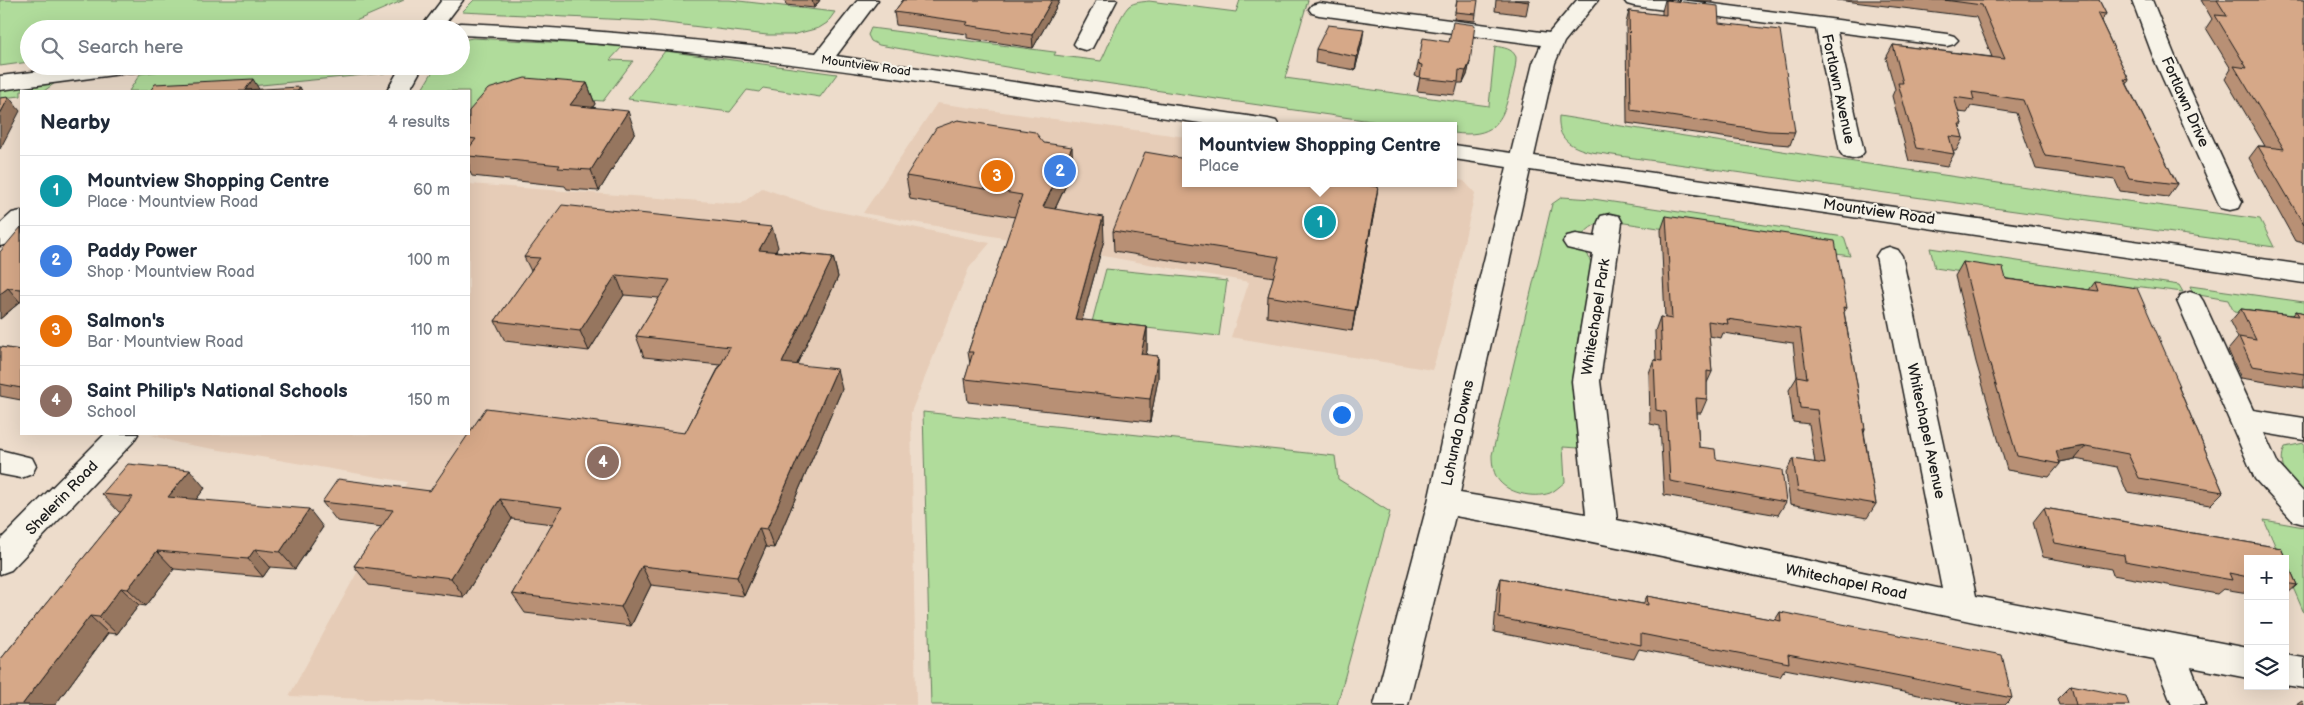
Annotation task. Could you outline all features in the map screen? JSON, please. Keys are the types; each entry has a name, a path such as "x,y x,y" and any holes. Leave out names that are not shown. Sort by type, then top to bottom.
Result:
{"street":[{"path":"437,20 453,0"},
{"path":"822,60 868,0"},
{"path":"1085,44 1107,0"},
{"path":"1522,162 1544,63 1554,40 1588,0"},
{"name":"Fortlawn Avenue","path":"1634,0 1947,40"},
{"name":"Fortlawn Drive","path":"2142,0 2165,59 2230,202"},
{"path":"1319,9 1554,40"},
{"name":"Fortlawn Avenue","path":"1825,25 1852,152"},
{"name":"Mountview Road","path":"470,29 554,33 664,42 822,60 1241,122"},
{"path":"0,83 67,75"},
{"path":"90,90 98,75"},
{"path":"399,90 407,75"},
{"name":"Mountview Road","path":"1457,152 2304,274"},
{"name":"Lohunda Downs","path":"1392,705 1443,502 1471,370 1522,162"},
{"path":"0,238 20,220"},
{"name":"Whitechapel Park","path":"1576,242 1608,235 1586,381 1603,530"},
{"name":"Whitechapel Avenue","path":"1889,256 1962,607"},
{"path":"2190,301 2266,471 2287,496 2304,512"},
{"path":"2243,419 2304,429"},
{"name":"Shelerin Road","path":"0,562 123,435"},
{"name":"Whitechapel Road","path":"1443,502 1603,530 1962,607 2244,662"},
{"path":"2166,647 2189,705"},
{"path":"2289,671 2304,674"}],"shaded area":[{"path":"937,103 1182,136 1182,187 1457,187 1457,180 1464,181 1475,193 1442,340 1432,370 1231,337 1249,282 863,213"},
{"path":"470,184 741,204 762,188 820,208 990,243 969,268 911,412 916,705 521,705 289,696 407,482 179,443 151,435 470,435"}],"green space":[{"path":"0,0 404,0 358,20 20,20 20,63 0,66"},
{"path":"474,0 730,0 835,12 827,23 819,28 792,35 767,35 650,21 462,12"},
{"path":"1240,0 1308,0 1285,78 1489,106 1495,46 1507,49 1514,54 1516,61 1504,111 1494,126 1487,131 1467,134 1457,133 1457,122 1378,122 1070,78 879,45 871,41 868,35 871,28 1056,52 1054,55 1101,61 1121,17 1129,6 1136,3 1149,1 1236,12"},
{"path":"470,38 623,46 610,60 633,61 603,101 547,97 470,116 470,90 422,90 431,75 470,75"},
{"path":"665,51 837,74 820,97 763,88 759,92 747,90 730,112 628,99"},
{"path":"139,75 364,75 209,90 130,90"},
{"path":"55,83 45,90 20,90 20,96 0,98 0,90"},
{"path":"1559,116 1910,170 2260,219 2274,247 1591,152 1577,148 1566,141 1560,131"},
{"path":"1562,197 1593,199 1844,237 1850,256 1611,221 1600,223 1590,228 1576,244 1588,255 1592,265 1575,354 1579,448 1563,447 1565,482 1550,493 1528,495 1513,491 1501,483 1495,473 1492,455 1552,204"},
{"path":"1930,248 2179,285 2183,292 2134,286 2138,298 1935,268"},
{"path":"1106,269 1227,281 1219,336 1092,322"},
{"path":"2190,286 2304,302 2304,322 2234,312 2228,300 2193,294"},
{"path":"923,412 1335,456 1338,479 1390,512 1337,705 931,705"},
{"path":"2304,443 2304,491 2288,478 2282,460 2285,447"},
{"path":"2264,520 2304,527 2304,613 2289,578 2289,555 2279,555"}],"building":[{"path":"903,0 1052,0 1032,35 966,25 968,22 894,12"},
{"path":"1457,0 1478,0 1476,14 1455,12"},
{"path":"1666,0 1718,6 1719,23 1780,30 1795,132 1768,131 1631,110 1629,11 1666,15"},
{"path":"1944,0 2099,0 2106,14 2097,13 2129,80 2124,79 2177,184 2129,178 2124,167 2045,156 2023,100 1972,92 1974,100 1954,97 1962,124 1959,124 1963,138 1949,136 1954,154 1916,148 1898,83 1903,83 1893,45 2005,59 1982,5"},
{"path":"2217,0 2304,0 2304,225 2258,146 2284,149 2234,66 2247,68 2215,15 2227,16"},
{"path":"1453,22 1475,25 1470,62 1466,71 1459,70 1458,82 1420,78 1422,65 1418,64 1423,38 1449,42"},
{"path":"1328,25 1364,29 1357,57 1316,49"},
{"path":"525,78 587,83 570,105 628,111 591,170 558,168 560,165 470,156 470,147 476,139 470,138 470,110 488,89"},
{"path":"253,79 245,90 151,90 155,84"},
{"path":"300,87 298,90 245,90"},
{"path":"9,97 0,114 0,98"},
{"path":"958,120 1035,132 1044,143 1072,147 1043,207 1103,217 1075,319 1147,327 1141,354 1158,356 1150,399 965,379 973,352 968,352 1022,195 906,176 936,128"},
{"path":"1145,152 1182,158 1182,187 1378,187 1355,311 1268,296 1279,257 1113,231"},
{"path":"562,205 772,227 759,250 833,257 782,363 837,369 767,529 759,528 737,577 642,566 621,607 512,594 562,507 500,499 451,578 354,566 393,510 322,502 338,479 430,491 468,435 470,435 470,432 486,408 685,433 730,347 636,336 670,280 616,275 580,331 495,321 540,258 524,257"},
{"path":"1666,216 1835,241 1847,308 1843,307 1865,429 1863,429 1876,504 1798,491 1793,459 1825,464 1817,410 1800,408 1797,376 1807,378 1800,329 1727,319 1728,324 1708,321 1712,372 1707,371 1707,399 1696,398 1699,447 1715,449 1716,459 1782,470 1786,502 1670,481 1666,412 1656,410 1654,360 1662,361 1660,317 1672,319"},
{"path":"20,228 20,289 8,288 0,294 0,252"},
{"path":"1963,262 2003,268 2006,279 2098,291 2095,282 2137,288 2180,386 2178,386 2223,492 2139,478 2128,454 2086,446 2056,451 2060,464 2017,456 1985,348"},
{"path":"2241,309 2299,316 2296,311 2304,313 2304,374 2252,366 2239,337 2256,340"},
{"path":"0,347 20,350 20,388 0,384"},
{"path":"128,464 190,470 168,497 309,509 280,552 255,549 248,559 157,551 128,589 121,588 99,617 90,616 22,705 0,705 0,660 133,497 102,494"},
{"path":"2044,508 2281,548 2284,555 2244,555 2244,576 2229,573 2232,580 2125,561 2124,555 2055,543"},
{"path":"2289,566 2297,585 2289,584"},
{"path":"1501,578 1648,605 1647,596 1781,621 1780,612 2002,655 2012,698 1788,654 1789,663 1641,634 1641,645 1499,618"},
{"path":"2071,685 2126,696 2129,705 2076,705"}],"place":[{"name":"Paddy Power","path":"1060,171"},
{"name":"Salmon's","path":"997,176"},
{"name":"Mountview Shopping Centre","path":"1320,222"},
{"name":"Saint Philip's National Schools","path":"603,462"}]}
